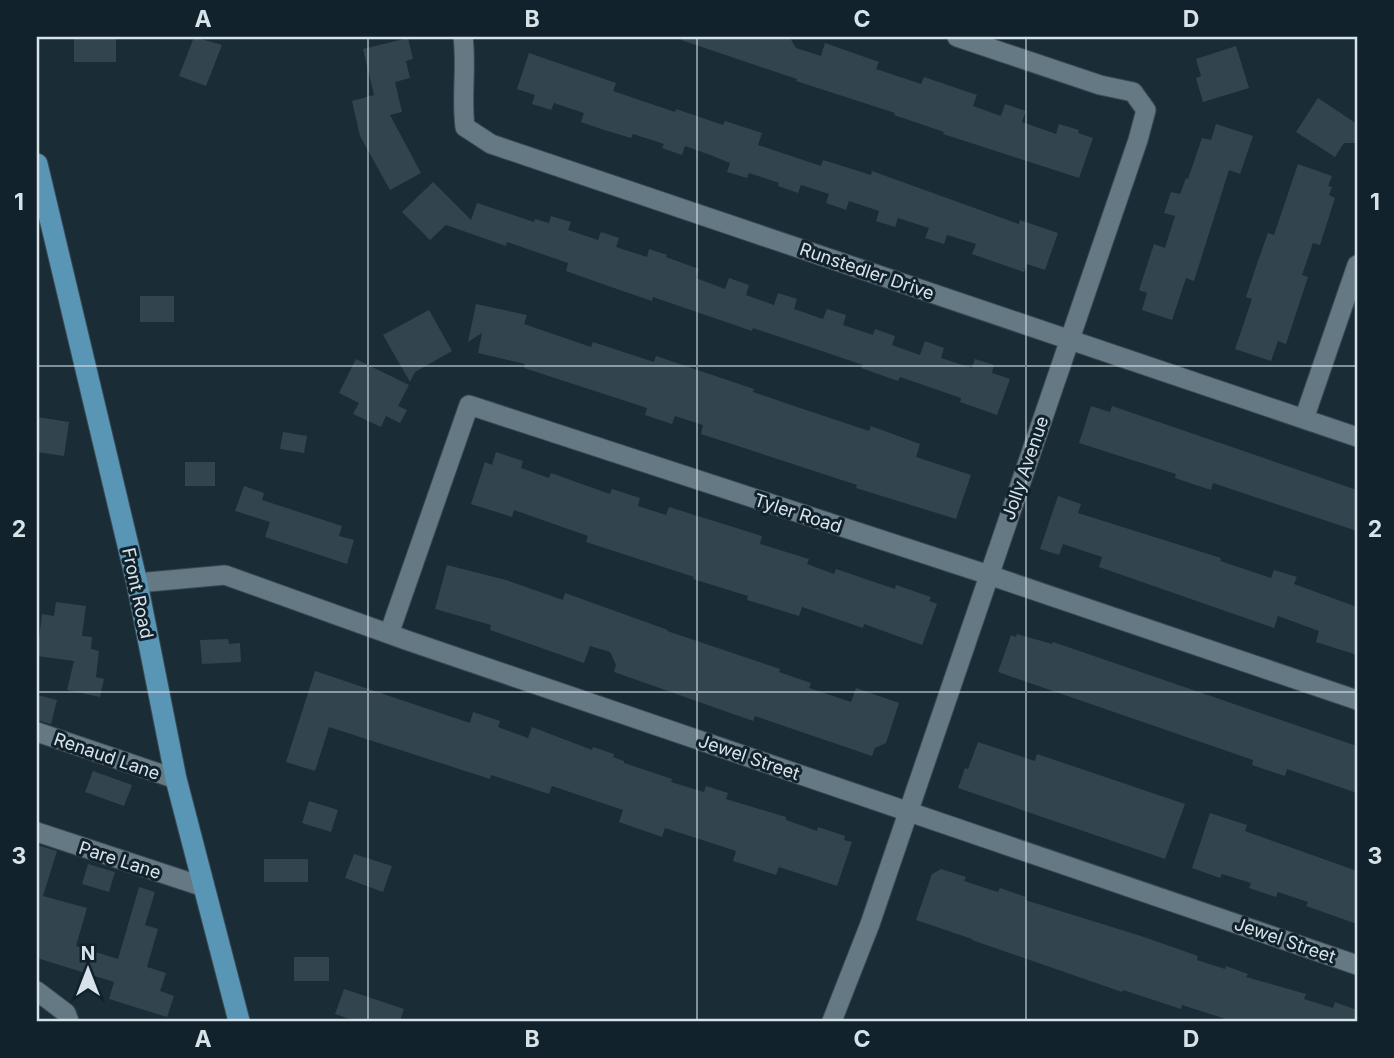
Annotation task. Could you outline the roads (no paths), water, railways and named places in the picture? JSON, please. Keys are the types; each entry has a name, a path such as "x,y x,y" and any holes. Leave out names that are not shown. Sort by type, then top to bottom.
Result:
{"main road":[{"name":"Front Road","path":"37,164 137,583 176,779 239,1021"}],"street":[{"name":"Runstedler Drive","path":"463,37 466,74 463,109 465,127 491,144 1357,437"},
{"name":"Jolly Avenue","path":"832,1021 868,930 1146,110 1133,92 1100,85 957,37"},
{"path":"1304,419 1357,265"},
{"name":"Tyler Road","path":"389,634 469,405 989,575 1357,700"},
{"name":"Jewel Street","path":"137,583 225,575 389,634 1357,965"},
{"name":"Renaud Lane","path":"37,732 176,779"},
{"name":"Pare Lane","path":"37,832 204,887"},
{"path":"37,991 66,1013 69,1021"}]}
